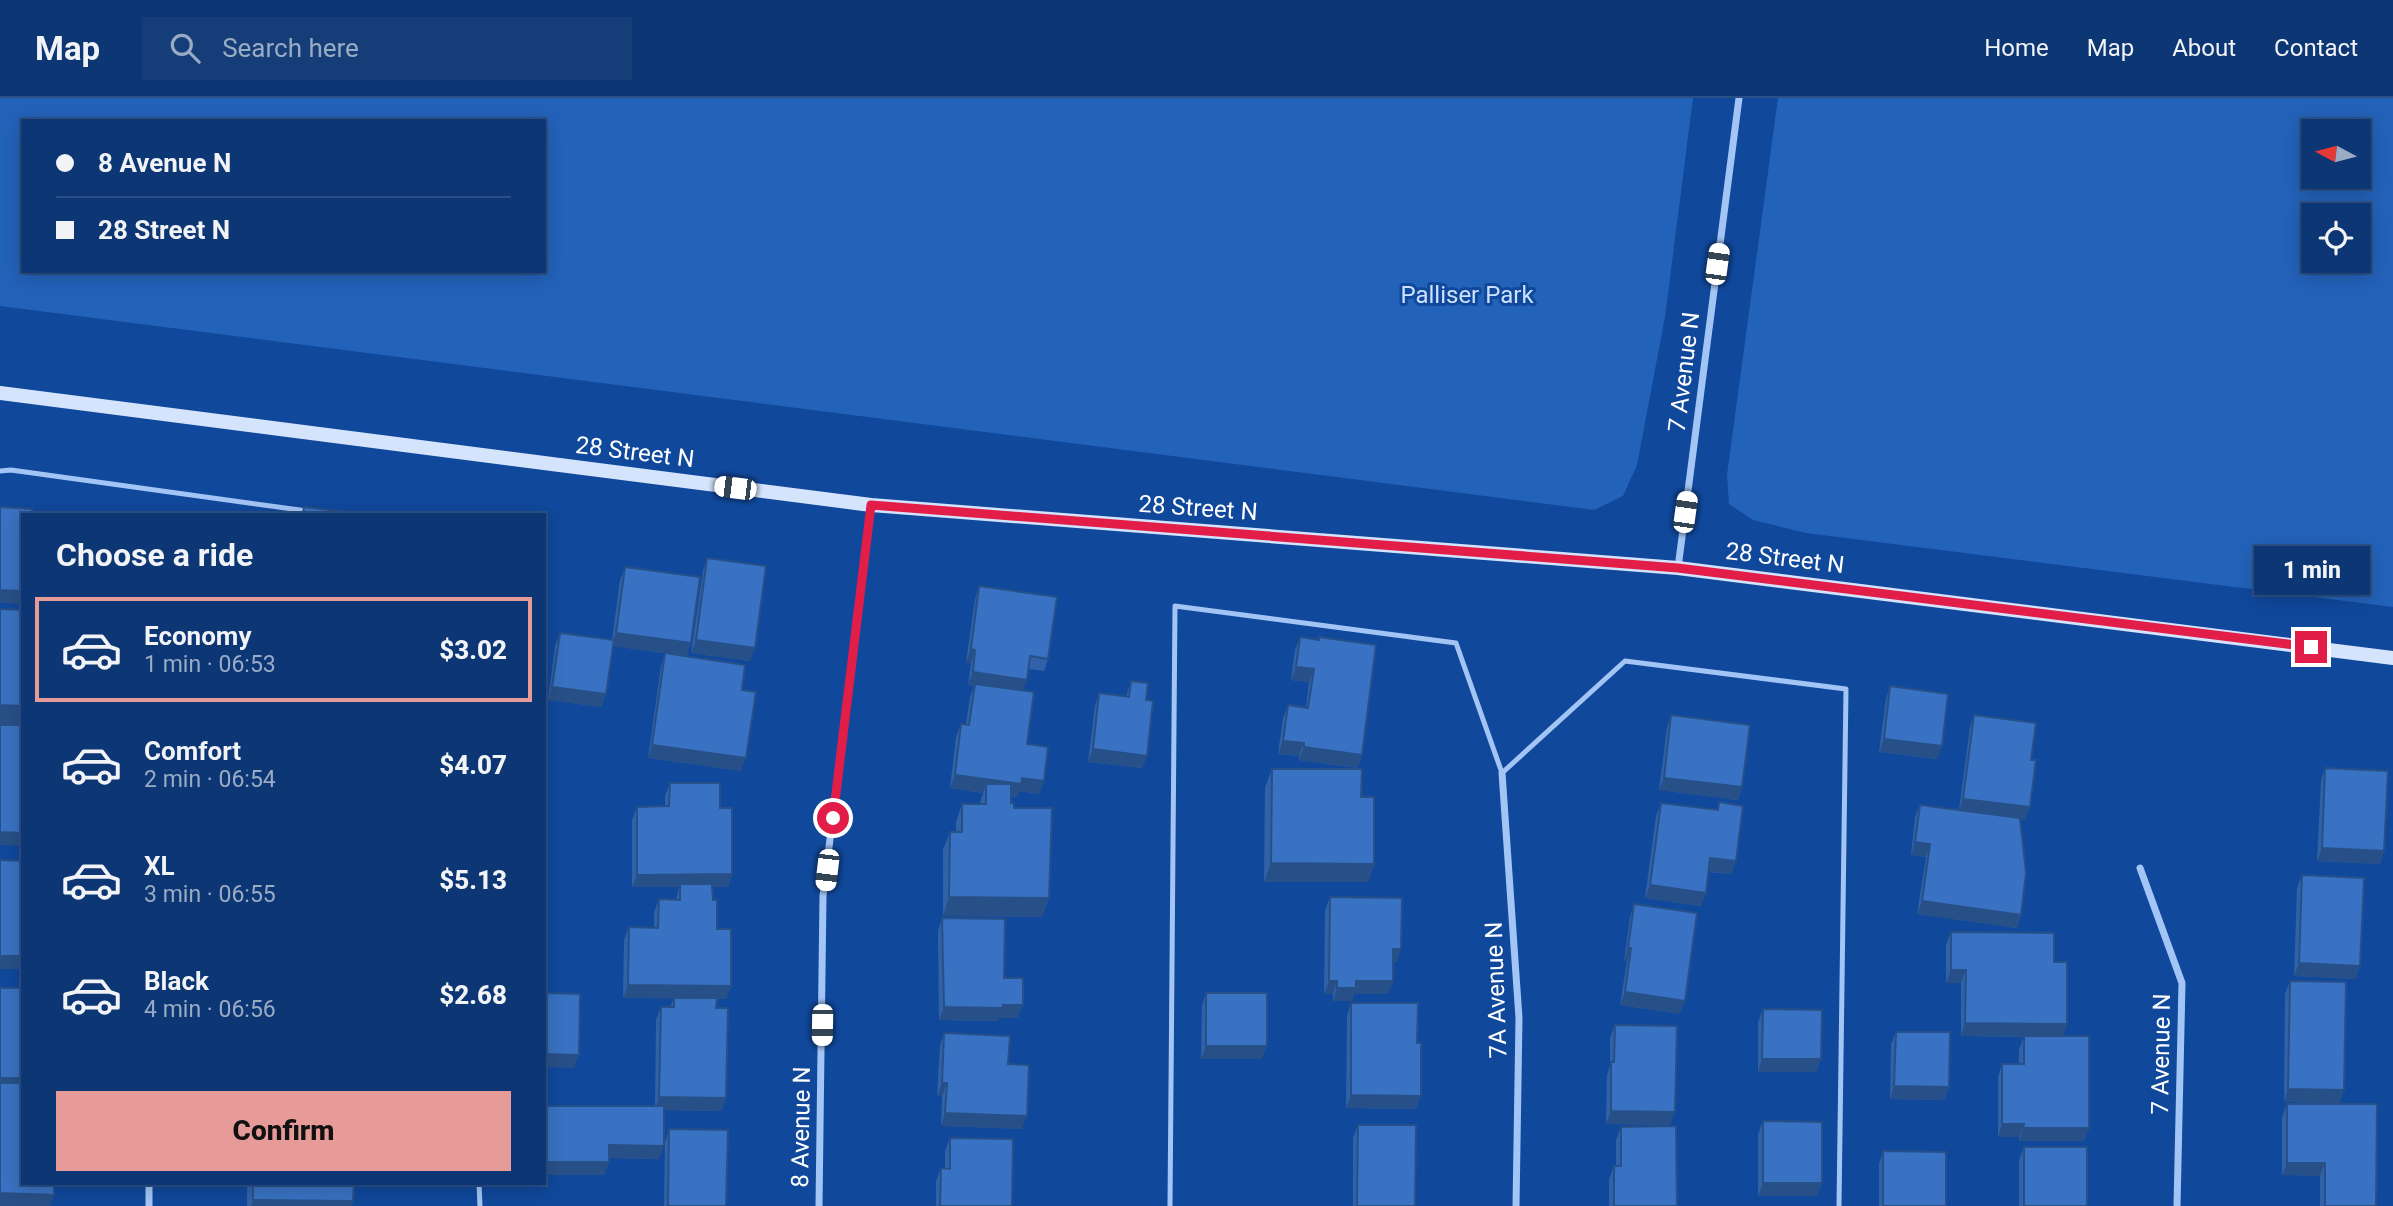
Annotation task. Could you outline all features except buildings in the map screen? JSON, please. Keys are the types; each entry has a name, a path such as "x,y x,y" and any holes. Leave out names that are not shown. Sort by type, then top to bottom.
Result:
{"main road":[{"name":"28 Street N","path":"0,393 871,505 1678,568 2393,658"}],"street":[{"name":"7 Avenue N","path":"1678,568 1739,98"},
{"name":"8 Avenue N","path":"819,1206 823,896 871,505"},
{"name":"7A Avenue N","path":"1502,773 1519,1018 1516,1206"},
{"name":"7 Avenue N","path":"2140,868 2182,983 2176,1206"},
{"path":"149,1185 149,1206"}],"lane":[{"path":"0,471 11,470 308,511"},
{"path":"1170,1206 1175,606 1456,643 1502,773 1625,661 1846,689 1839,1206"},
{"path":"479,1185 480,1206"}],"green space":[{"name":"Palliser Park","path":"0,98 1693,98 1665,317 1637,465 1623,496 1594,510 0,306"},
{"path":"1778,98 2393,98 2393,607 1806,533 1753,520 1729,504 1727,475"}],"route":[{"path":"833,818 871,505 1678,568 2311,647"}]}
